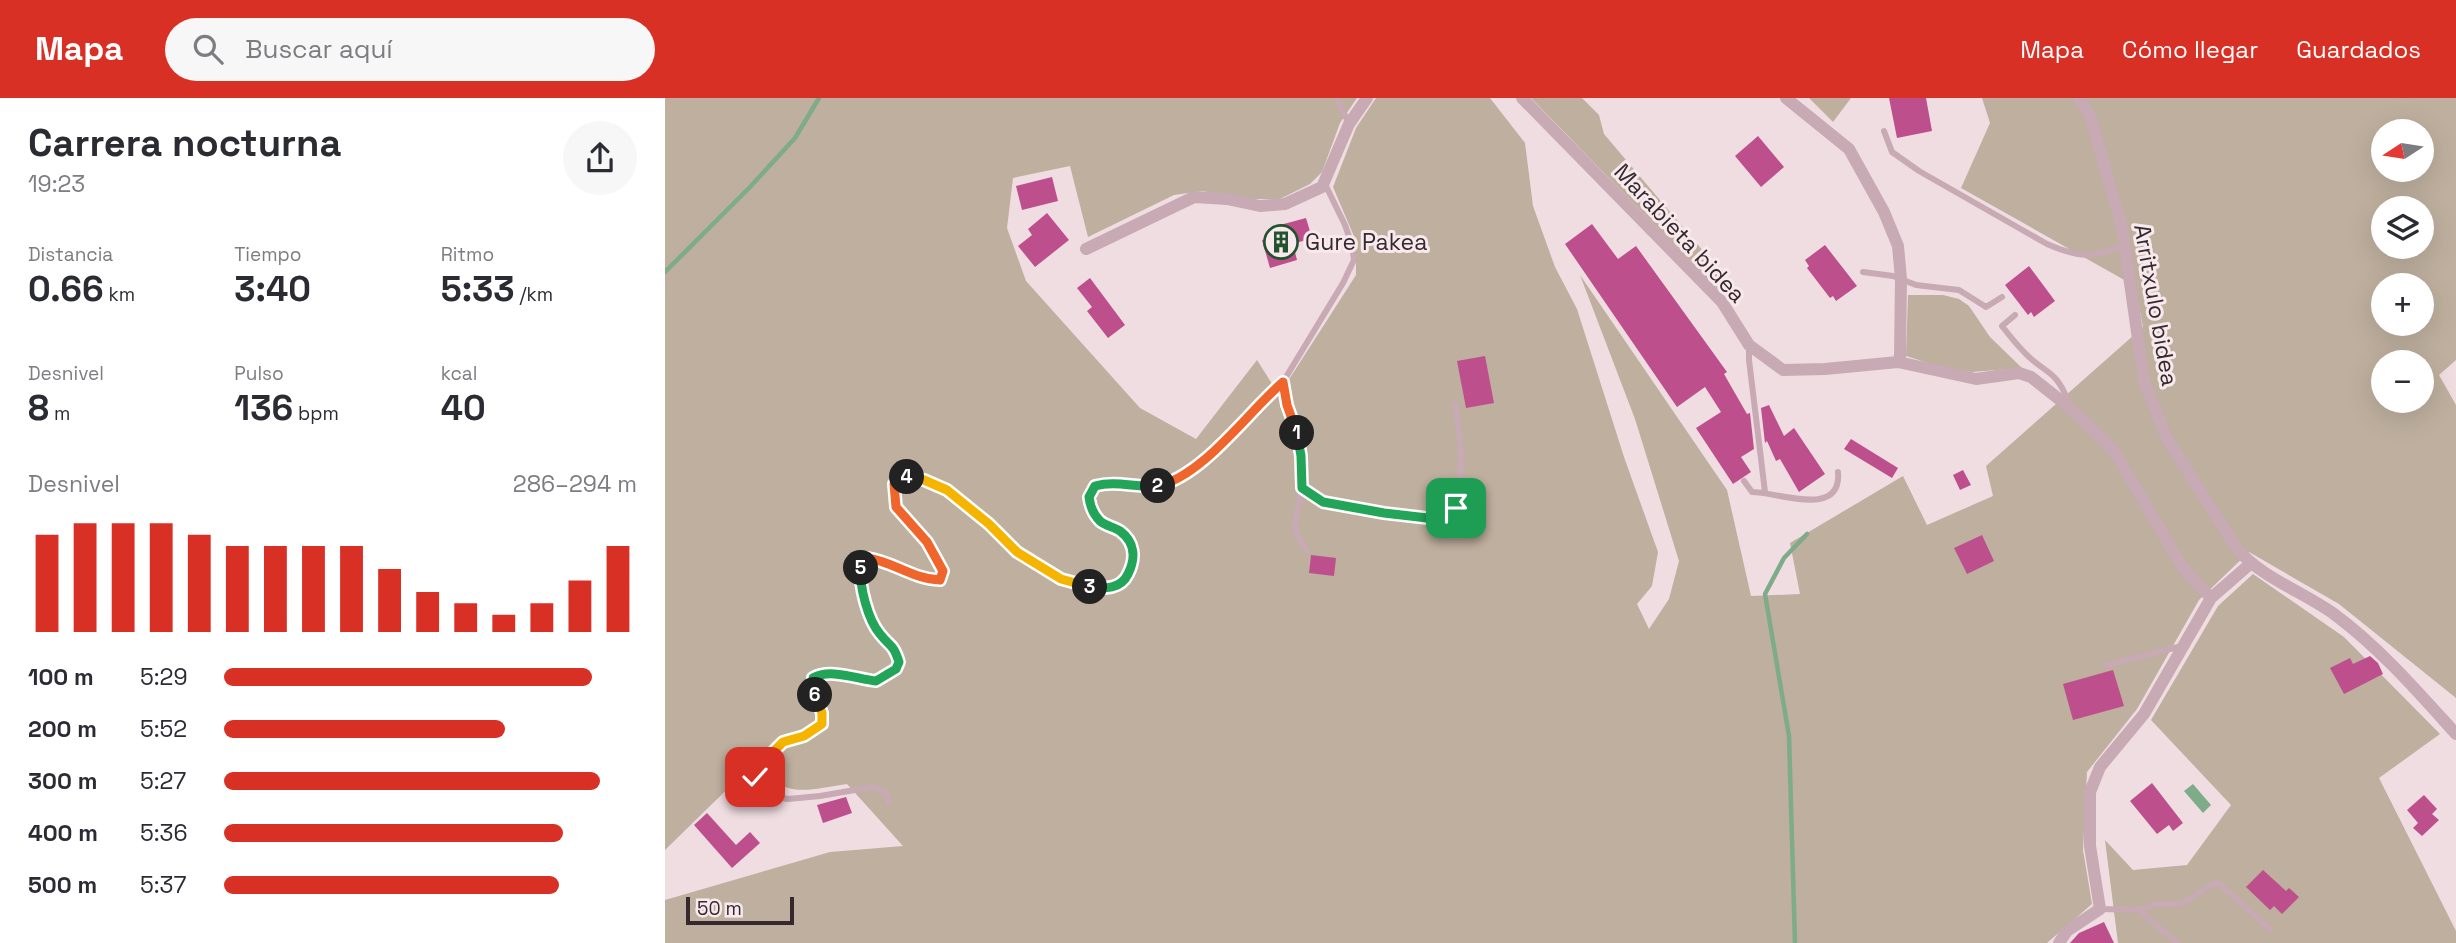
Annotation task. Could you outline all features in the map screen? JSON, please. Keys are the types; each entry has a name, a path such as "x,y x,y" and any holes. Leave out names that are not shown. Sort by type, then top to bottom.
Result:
{"street":[{"path":"1086,248 1194,197 1227,199 1260,206 1285,204 1322,187 1349,124 1367,98"},
{"name":"Marabieta bidea","path":"1522,98 1722,302 1749,345 1783,370 1898,362 1976,379 2019,373 2031,377 2069,407 2114,450 2183,568 2211,598"},
{"path":"1786,98 1849,149 1875,195 1898,246 1901,279 1901,356 1898,362"},
{"name":"Arritxulo bidea","path":"2079,98 2090,116 2122,227 2144,381 2166,437 2237,549 2250,564 2335,615 2404,677 2456,734"},
{"path":"2059,943 2067,931 2100,909 2089,846 2090,792 2100,767 2144,714 2211,598 2250,564"}],"lane":[{"path":"1337,98 1349,124"},
{"path":"1884,131 1892,152 1919,171 2047,244 2069,253 2090,256 2106,254 2124,244"},
{"path":"888,803 885,792 872,787 820,796 788,799 777,797 755,777 756,769 783,742 804,736 822,724 822,713 813,687 813,678 819,674 834,674 876,681 896,669 899,662 895,650 880,634 866,603 860,577 862,564 867,558 929,580 940,580 943,571 927,542 896,507 894,484 904,477 915,478 947,490 989,524 1017,552 1061,579 1082,587 1115,588 1127,578 1134,559 1132,544 1120,531 1101,522 1091,508 1089,497 1095,486 1106,483 1146,487 1179,478 1214,450 1283,382 1354,260 1345,225 1324,183"},
{"path":"1863,272 1901,279 1916,285 1959,290 1986,307 2002,297"},
{"path":"2015,315 2001,326 2025,355 2059,381 2069,407"},
{"path":"1749,345 1765,492"},
{"path":"1283,382 1301,456 1302,488 1295,523 1297,535 1307,551"},
{"path":"1302,488 1323,502 1436,519 1456,508 1460,485 1462,443 1455,404"},
{"path":"1744,481 1752,492 1765,492 1778,498 1820,499 1830,497 1837,489 1838,472"},
{"path":"2106,665 2183,646"},
{"path":"2100,909 2139,909 2154,904 2180,904 2217,882 2270,929"},
{"path":"2139,909 2177,943"}],"shaded area":[{"path":"665,98 1357,98 1340,123 1322,172 1310,184 1280,199 1250,199 1202,191 1174,195 1088,237 1070,166 1013,178 1007,228 1026,281 1140,408 1196,439 1257,360 1279,395 1356,275 1356,241 1333,187 1356,128 1376,98 1490,98 1525,143 1533,206 1555,267 1577,309 1624,457 1658,552 1652,586 1637,604 1649,629 1669,599 1679,561 1635,419 1580,275 1727,490 1751,596 1800,594 1790,543 1903,476 1927,525 1993,496 1986,466 2143,327 2135,286 1961,188 1990,123 1982,98 2456,98 2456,360 2439,375 2456,405 2456,698 2339,604 2249,552 2199,600 2137,709 2087,772 2083,850 2092,904 2047,943 665,943 665,900 830,852 903,846 847,784 797,790 776,782 755,762 665,850"},
{"path":"1531,98 1582,98 1599,115 1604,134 1726,278 1722,294"},
{"path":"1809,98 1851,98 1833,122"},
{"path":"1908,295 1943,295 1959,299 1969,306 1990,337 2022,368 1972,372 1947,369 1906,356"},
{"path":"2253,574 2344,637 2440,734 2379,778 2456,931 2456,943 2118,943 2105,840 2133,870 2187,865 2231,805 2151,720 2218,606"},
{"path":"2193,784 2211,805 2203,813 2184,791"}],"building":[{"path":"1889,98 1926,98 1932,131 1897,138"},
{"path":"1758,136 1784,167 1761,187 1735,156"},
{"path":"1052,177 1058,201 1022,210 1016,186"},
{"path":"1047,213 1069,240 1035,267 1018,246 1032,235 1028,229"},
{"name":"Gure Pakea","path":"1306,218 1312,238 1293,244 1297,260 1270,268 1262,240 1283,234 1280,225"},
{"path":"1592,224 1618,259 1636,246 1727,372 1724,374 1747,414 1750,413 1754,449 1741,457 1751,472 1733,484 1696,428 1721,412 1705,387 1677,407 1565,244"},
{"path":"1825,245 1857,286 1836,301 1833,296 1830,298 1807,268 1809,266 1805,260"},
{"path":"2029,266 2055,301 2034,317 2031,312 2028,315 2005,285"},
{"path":"1090,278 1125,325 1108,338 1087,311 1092,307 1077,288"},
{"path":"1485,356 1494,403 1466,408 1457,361"},
{"path":"1769,405 1784,436 1794,428 1825,474 1799,492 1780,459 1776,461 1767,441 1765,443 1761,408"},
{"path":"1851,439 1898,468 1892,478 1844,449"},
{"path":"1963,470 1971,485 1960,490 1953,475"},
{"path":"1982,535 1994,561 1967,574 1954,548"},
{"path":"1311,555 1336,558 1334,576 1309,573"},
{"path":"2370,656 2378,663 2383,674 2344,694 2330,668 2350,658 2353,664"},
{"path":"2113,670 2124,706 2073,720 2063,684"},
{"path":"2152,783 2183,823 2173,831 2169,825 2157,834 2130,801"},
{"path":"2424,795 2437,809 2432,814 2439,820 2422,836 2413,828 2418,823 2407,810"},
{"path":"846,797 852,813 823,823 817,805"},
{"path":"707,813 736,845 750,832 760,843 732,868 694,825"},
{"path":"2263,870 2286,891 2289,888 2299,897 2282,914 2274,906 2270,910 2246,887"},
{"path":"2104,922 2114,943 2070,943 2079,933"}],"waterway":[{"path":"665,272 795,138 819,98"},
{"path":"1795,943 1789,736 1765,594 1784,558 1807,534"}],"place":[{"name":"Gure Pakea","path":"1281,242"}],"route":[{"path":"755,777 756,769 783,742 815,731 822,724 822,713 813,687 813,678 819,674 834,674 876,681 896,669 899,662 895,650 880,634 866,603 860,577 862,564 867,558 874,558 929,580 940,580 943,571 927,542 896,507 894,484 904,477 924,480 947,490 989,524 1017,552 1061,579 1082,587 1115,588 1127,578 1134,559 1132,544 1120,531 1101,522 1091,508 1089,497 1095,486 1106,483 1146,487 1179,478 1214,450 1283,382 1287,405 1297,433 1302,488 1323,502 1384,513 1436,519 1456,508"}]}
